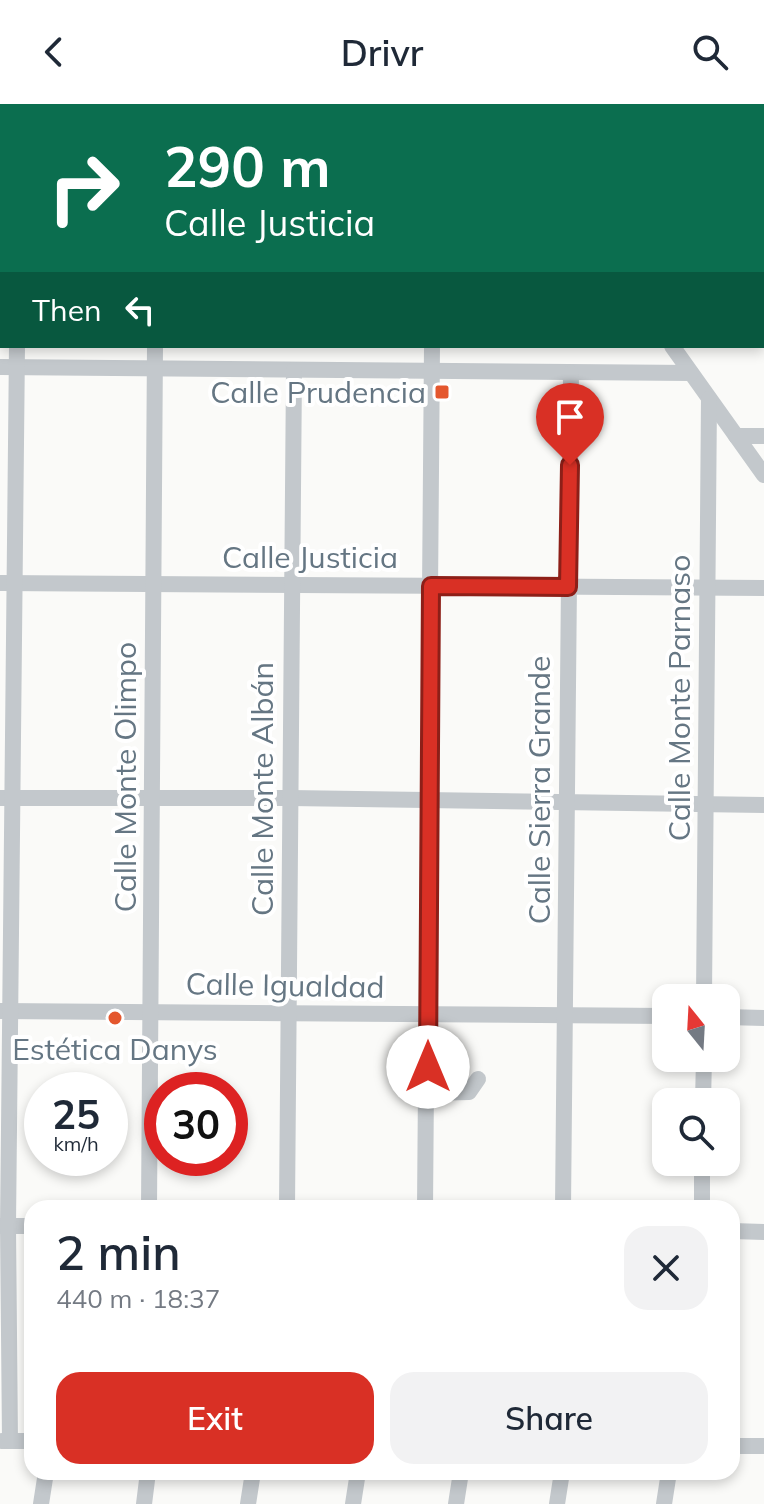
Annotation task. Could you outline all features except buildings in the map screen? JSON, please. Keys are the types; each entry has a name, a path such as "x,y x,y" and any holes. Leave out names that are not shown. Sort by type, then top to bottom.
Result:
{"street":[{"path":"5,1441 8,367 16,348"},
{"name":"Calle Monte Olimpo","path":"149,1200 155,348"},
{"path":"425,1200 432,348"},
{"path":"673,348 764,475"},
{"path":"8,367 691,373"},
{"name":"Calle Monte Albán","path":"287,1200 294,370"},
{"name":"Calle Sierra Grande","path":"563,1200 571,373"},
{"name":"Calle Monte Parnaso","path":"704,984 709,399"},
{"path":"736,436 764,436"},
{"name":"Calle Justicia","path":"8,583 764,588"},
{"path":"7,798 290,798 764,805"},
{"name":"Calle Igualdad","path":"6,1012 652,1016"},
{"path":"740,1017 764,1018"},
{"path":"428,1093 469,1092 478,1079"},
{"path":"702,1176 702,1200"},
{"path":"740,1231 764,1232"},
{"path":"740,1446 764,1446"},
{"path":"41,1504 45,1480"},
{"path":"144,1504 147,1480"},
{"path":"248,1504 252,1480"},
{"path":"353,1504 357,1480"},
{"path":"456,1504 460,1480"},
{"path":"557,1504 561,1480"},
{"path":"664,1504 668,1480"}],"place":[{"name":"Calle Prudencia","path":"442,392"},
{"name":"Estética Danys","path":"115,1018"}],"route":[{"path":"428,1067 431,586 568,587 570,465"}]}
